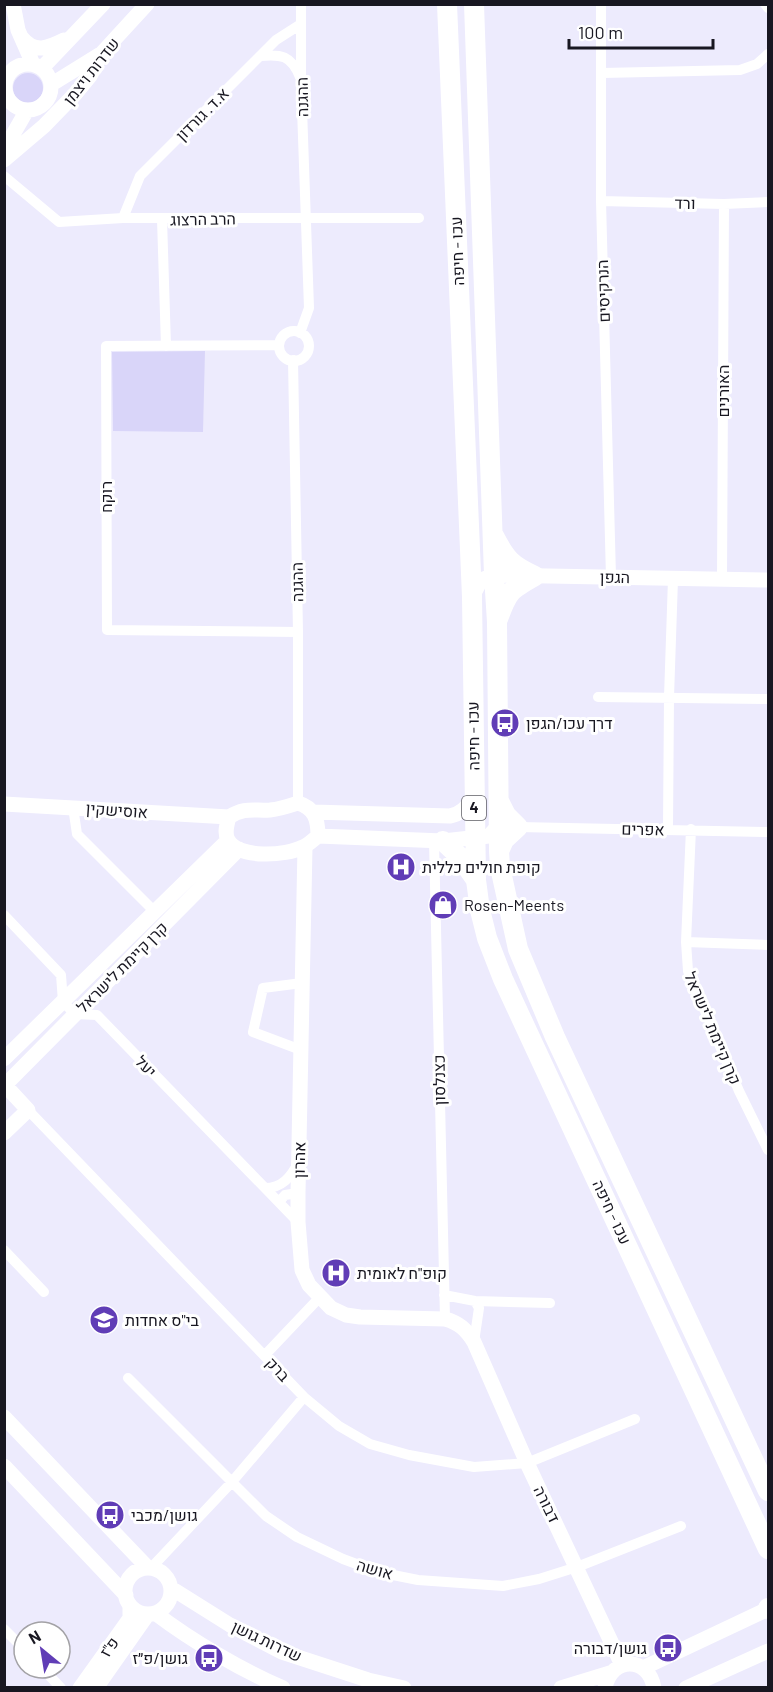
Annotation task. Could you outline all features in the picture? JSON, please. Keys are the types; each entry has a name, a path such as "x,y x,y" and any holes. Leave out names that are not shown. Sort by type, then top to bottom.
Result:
{"highway":[{"name":"עכו - חיפה","path":"447,4 472,597 474,838 480,910 487,938 503,978 768,1550"},
{"name":"עכו - חיפה","path":"474,4 497,622 498,799 508,826 499,851 500,867 518,949 555,1037 768,1491"},
{"path":"492,532 507,560 535,576"},
{"path":"497,622 513,588 535,576"},
{"path":"438,841 460,856 476,880"}],"street":[{"path":"13,4 20,35 38,66 50,78 52,84 50,97 40,107 27,110 7,104 6,73 19,66 38,66"},
{"name":"שדרות ויצמן","path":"38,66 103,4"},
{"name":"שדרות ויצמן","path":"4,160 44,126 76,93 90,76 102,52 147,4"},
{"name":"ההגנה","path":"300,333 309,308 301,80 301,4"},
{"name":"הנרקיסים","path":"601,4 601,201 611,577"},
{"path":"765,4 768,8"},
{"name":"א.ד. גורדון","path":"123,218 140,176 276,40 301,24"},
{"path":"20,35 30,46 37,49 50,47 74,34"},
{"path":"52,84 102,52"},
{"path":"602,73 740,70 756,64 768,54"},
{"path":"260,56 279,55 290,60 301,80"},
{"path":"4,150 27,110"},
{"name":"הרב הרצוג","path":"4,176 59,222 123,218 419,218"},
{"name":"ורד","path":"601,201 724,204 768,202"},
{"name":"האורנים","path":"722,579 724,204"},
{"path":"162,219 166,346"},
{"path":"296,331 300,333 307,340 308,349 303,357 293,360 285,357 279,345 283,336 296,331"},
{"name":"רוקח","path":"279,345 106,346 107,630 298,632"},
{"name":"ההגנה","path":"293,360 298,632 298,803"},
{"path":"472,597 481,580 494,575"},
{"name":"הגפן","path":"494,575 768,580"},
{"path":"668,829 669,697 674,579"},
{"path":"598,697 768,699"},
{"path":"313,812 450,816 464,810 474,797"},
{"path":"298,803 307,806 313,812 318,823 318,836"},
{"name":"אוסישקין","path":"4,804 229,817 246,809 268,810 298,803"},
{"path":"73,807 77,834 154,912"},
{"path":"229,817 226,829 234,844 257,854 281,854 305,847 318,836 438,841 489,836 508,826"},
{"name":"אפרים","path":"508,826 768,832"},
{"name":"קרן קיימת לישראל","path":"691,829 686,942 688,971 739,1091 768,1149"},
{"name":"כצנלסון","path":"438,841 445,1319"},
{"name":"קרן קיימת לישראל","path":"4,1059 154,912 234,844"},
{"name":"קרן קיימת לישראל","path":"5,1084 75,1014 234,844"},
{"name":"אהרון","path":"305,847 298,1161 298,1222 302,1270 309,1285 320,1297 331,1308 346,1316 445,1319"},
{"path":"4,915 61,975 63,1002 75,1014"},
{"path":"686,942 768,945"},
{"path":"301,1050 253,1032 263,988 302,983"},
{"name":"יעל","path":"75,1014 97,1015 298,1222"},
{"name":"ברק","path":"5,1084 304,1397 339,1426 370,1444 409,1455 474,1467 527,1463 635,1419"},
{"path":"4,1133 28,1110"},
{"path":"265,1188 280,1184 288,1178 298,1161"},
{"path":"279,1202 285,1195 298,1193"},
{"path":"4,1250 44,1292"},
{"path":"444,1295 475,1301 550,1303"},
{"path":"265,1355 320,1297"},
{"path":"474,1342 478,1308 475,1301"},
{"path":"445,1319 462,1326 474,1342"},
{"name":"דבורה","path":"474,1342 527,1463 577,1567 616,1669"},
{"name":"אושה","path":"128,1378 266,1516 297,1537 343,1559 378,1572 418,1580 503,1586 539,1579 577,1567 681,1526"},
{"path":"128,1600 128,1580 133,1574 149,1568 231,1483 304,1397"},
{"path":"4,1466 138,1612 152,1614 161,1610 169,1601 171,1588 164,1575 149,1568 5,1418"},
{"name":"שדרות גושן","path":"171,1588 230,1625 282,1652 368,1680 404,1688"},
{"name":"פ\"ז","path":"80,1688 130,1618 128,1600"},
{"path":"643,1668 768,1609"},
{"name":"פ\"ז","path":"96,1688 152,1614"},
{"name":"שדרות גושן","path":"152,1614 265,1680 283,1688"},
{"path":"686,1688 768,1651"},
{"path":"561,1688 629,1664 643,1668 649,1673 654,1688"},
{"path":"605,1688 616,1669"}],"shaded area":[{"path":"28,73 39,77 43,88 39,99 28,103 17,99 13,88 17,77"},
{"path":"205,351 203,432 113,431 112,352"}],"place":[{"name":"דרך עכו/הגפן","path":"505,723"},
{"name":"קופת חולים כללית","path":"401,867"},
{"name":"Rosen-Meents","path":"443,905"},
{"name":"קופ\"ח לאומית","path":"336,1273"},
{"name":"בי\"ס אחדות","path":"104,1320"},
{"name":"גושן/מכבי","path":"110,1515"},
{"name":"גושן/דבורה","path":"668,1648"},
{"name":"גושן/פ״ז","path":"209,1658"}]}
